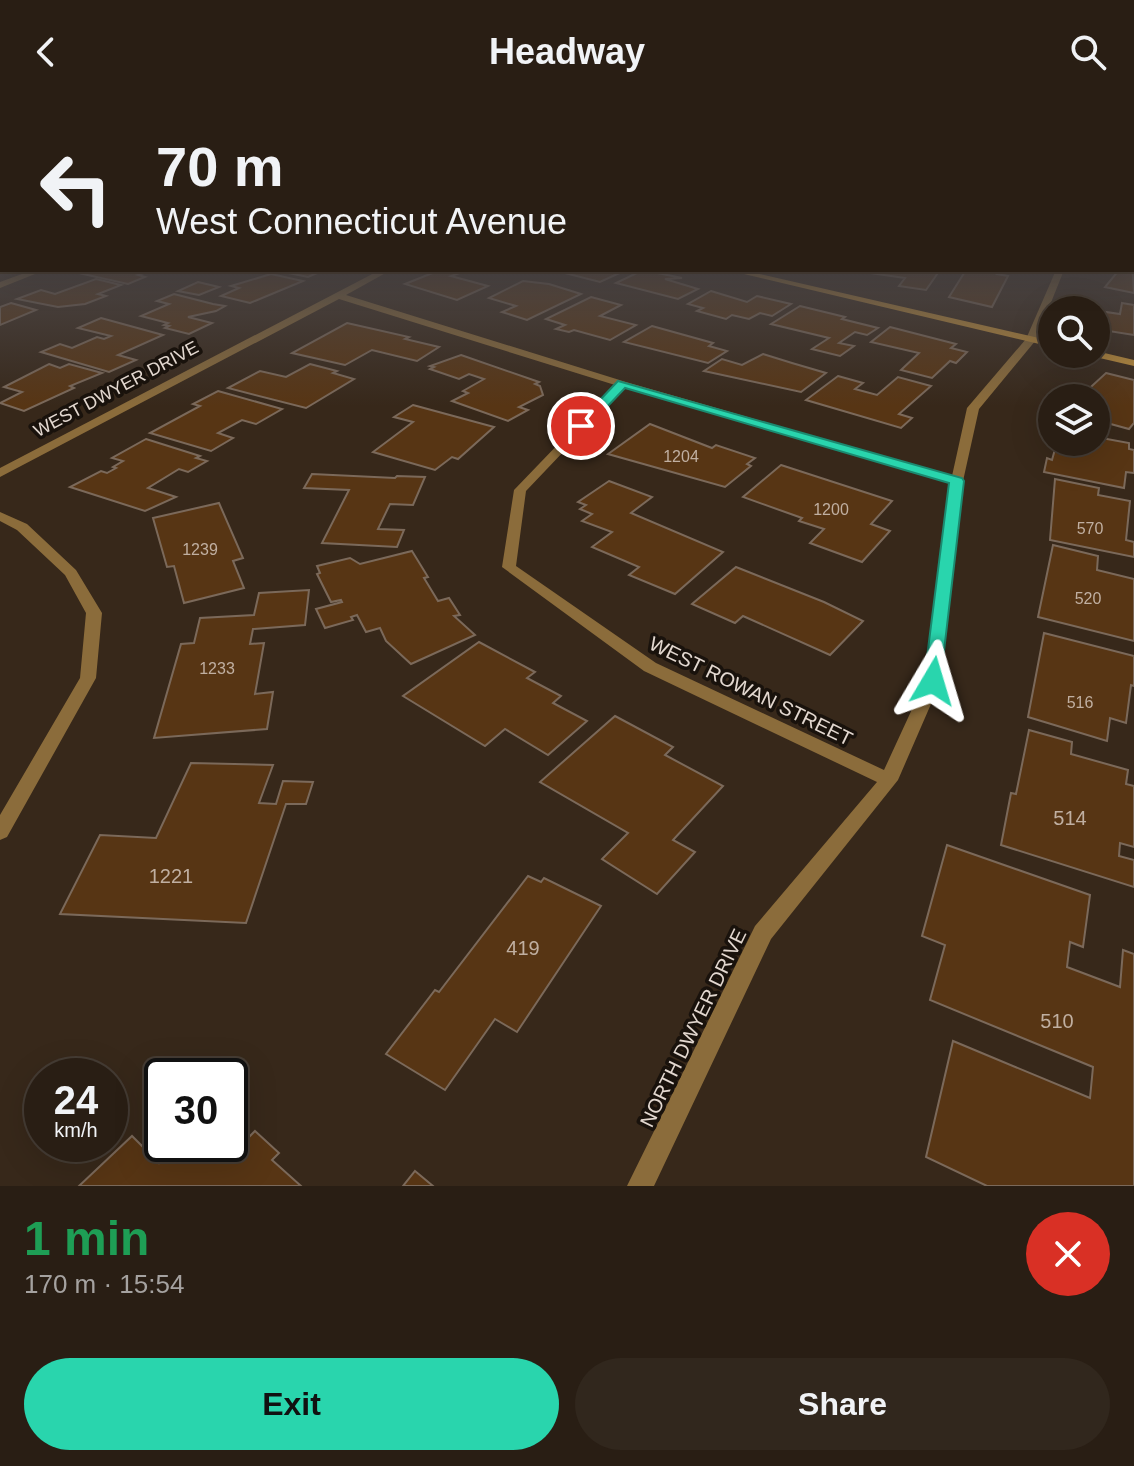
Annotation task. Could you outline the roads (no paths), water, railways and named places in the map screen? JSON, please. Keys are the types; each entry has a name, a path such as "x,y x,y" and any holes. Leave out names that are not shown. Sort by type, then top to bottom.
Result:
{"street":[{"name":"WEST DWYER DRIVE","path":"0,473 318,304"},
{"path":"367,304 622,384 957,481"},
{"path":"879,304 1038,341"},
{"name":"NORTH DWYER DRIVE","path":"640,1186 763,933 889,780 933,681 957,481 973,408 1031,340 1046,304"},
{"path":"1110,357 1134,363"},
{"name":"WEST ROWAN STREET","path":"622,384 520,490 509,567 650,667 889,780"},
{"path":"0,516 22,527 71,573 94,613 88,678 0,832"}]}
